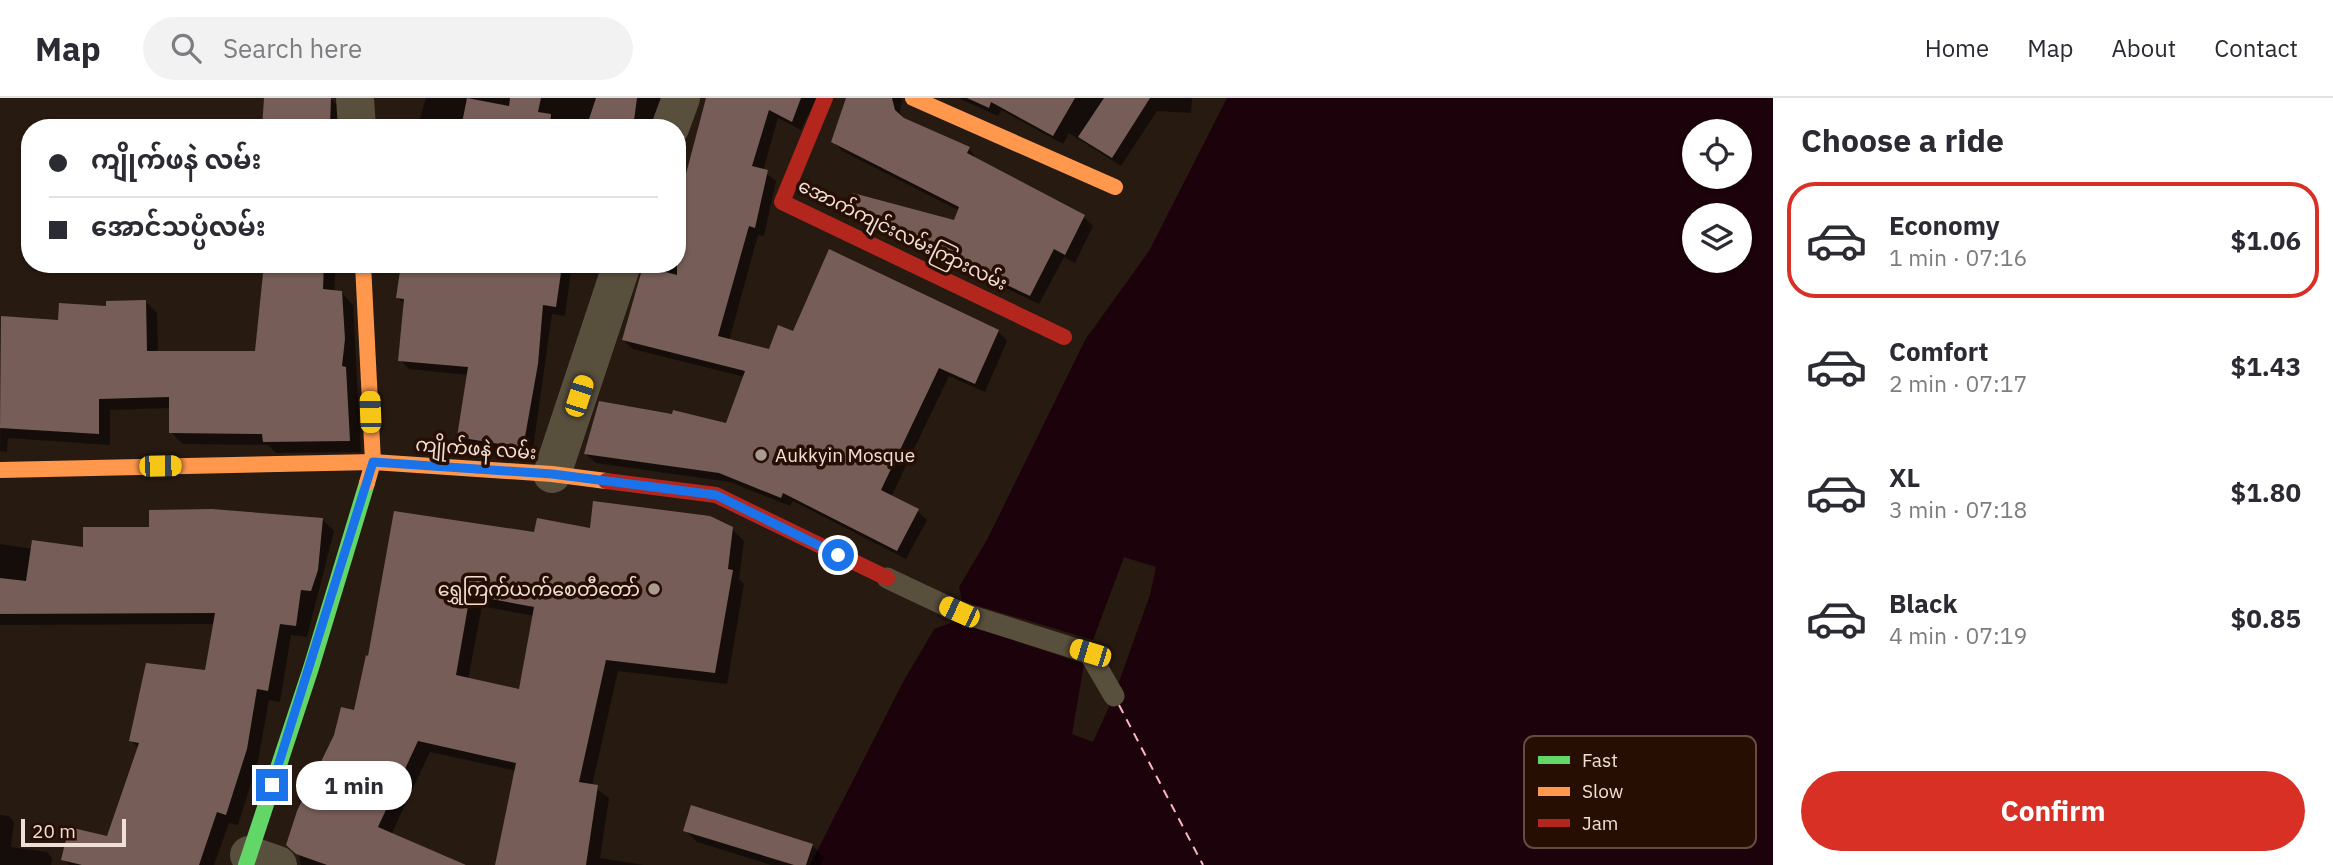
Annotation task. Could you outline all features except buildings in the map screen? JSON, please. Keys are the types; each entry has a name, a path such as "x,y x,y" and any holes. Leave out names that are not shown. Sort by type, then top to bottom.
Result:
{"street":[{"path":"355,98 356,119"},
{"path":"673,119 681,98"},
{"name":"အောက်ကျင်းလမ်းကြားလမ်း","path":"825,98 782,202 1064,337"},
{"path":"913,98 1115,187"},
{"path":"258,862 311,668 373,462 363,273"},
{"path":"552,474 619,273"},
{"name":"ကျိုက်ဖနဲ လမ်း","path":"0,470 373,462 552,474 716,495 887,578"}],"lane":[{"path":"887,578 959,612 1090,653 1114,696"}],"shaded area":[{"path":"1227,98 1773,98 1773,865 810,865 903,682 988,538 1085,340 1149,251"}],"pier":[{"path":"1124,557 1156,567 1150,595 1114,696 1093,742 1072,734 1084,664 957,621 928,631 958,581 962,601 1093,640"}],"ferry route":[{"path":"1119,705 1203,865"}],"traffic: fast":[{"path":"246,865 311,668 367,483"}],"traffic: slow":[{"path":"913,98 1115,187"},
{"path":"363,273 373,462 367,483"},
{"path":"0,470 373,462 552,474 606,481"}],"traffic: jam":[{"path":"825,98 782,202 1064,337"},
{"path":"606,481 716,495 887,578"}],"place":[{"name":"Aukkyin Mosque","path":"761,455"},
{"name":"ရွှေကြက်ယက်စေတီတော်","path":"654,589"}],"route":[{"path":"272,785 311,668 373,462 552,474 716,495 838,555"}]}
